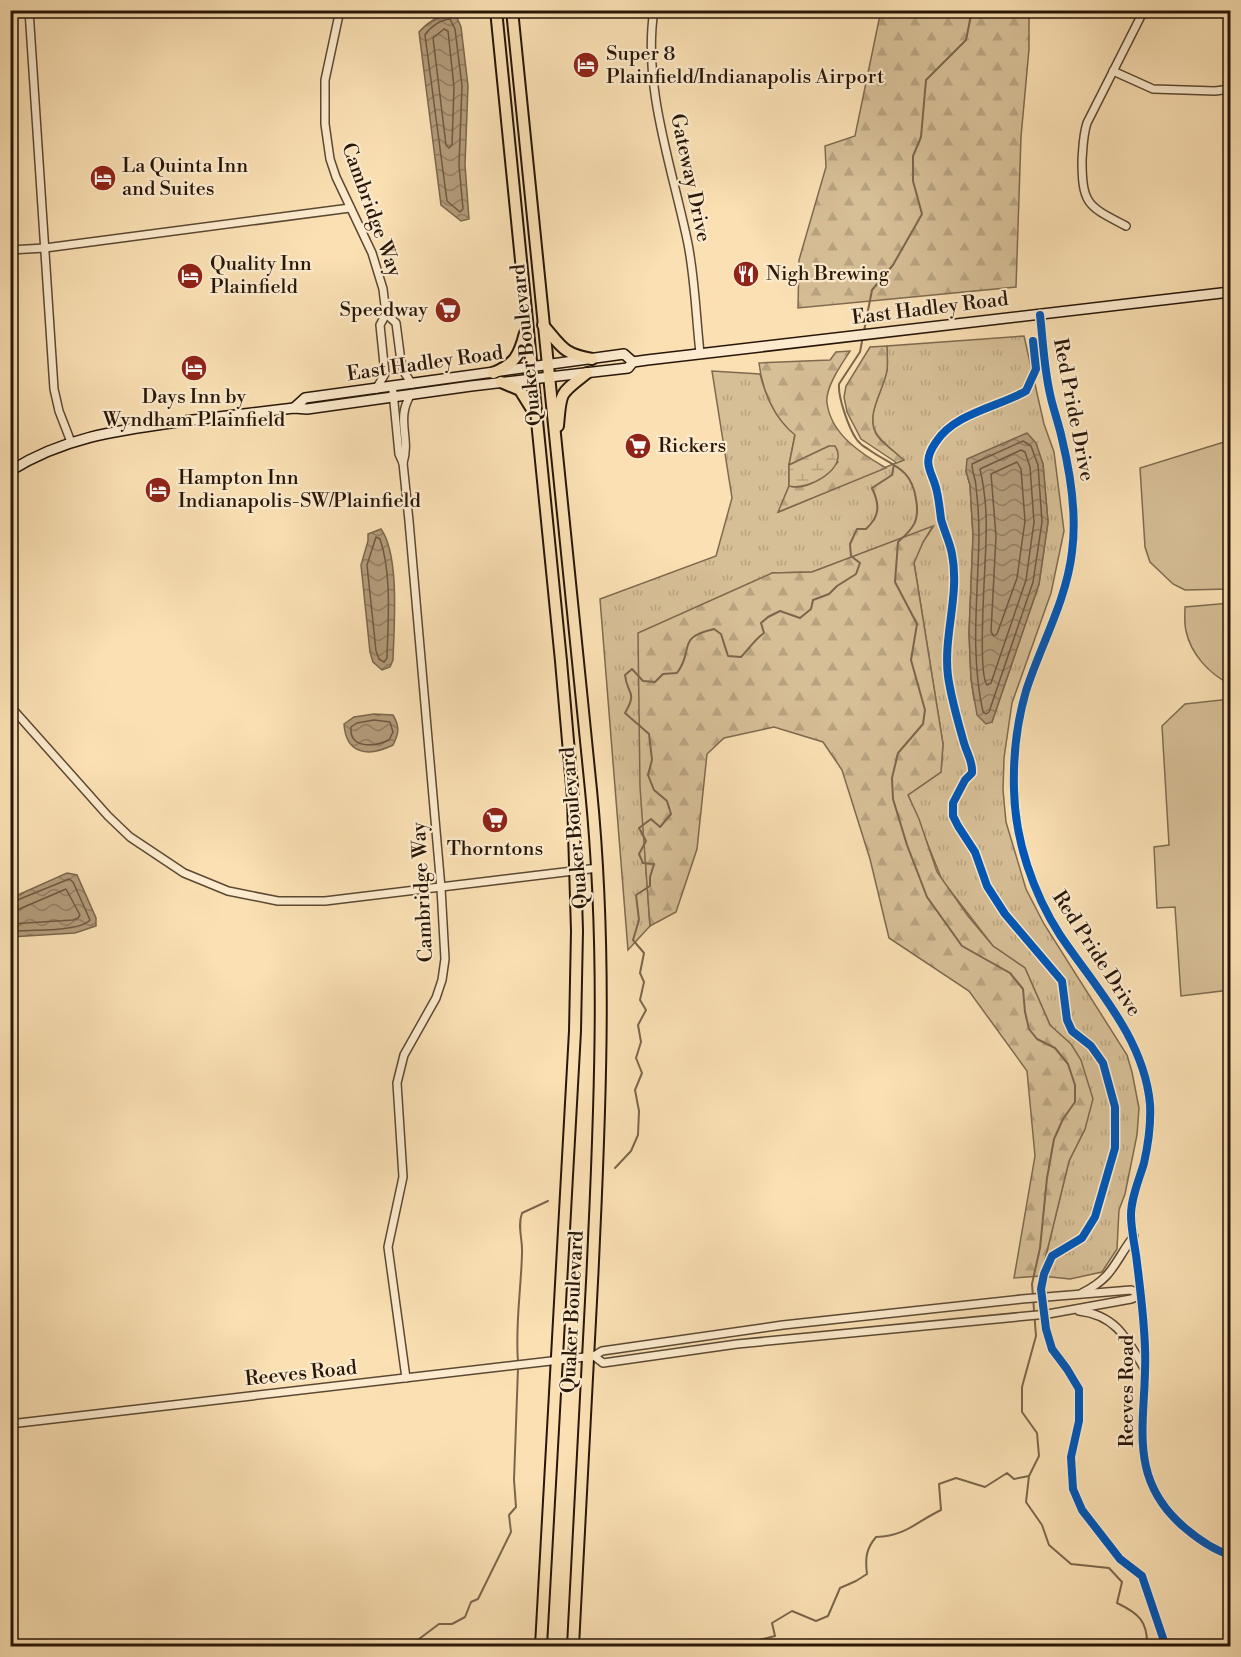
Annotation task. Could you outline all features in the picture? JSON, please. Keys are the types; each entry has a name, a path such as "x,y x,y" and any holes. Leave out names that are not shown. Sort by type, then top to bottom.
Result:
{"main road":[{"name":"Quaker Boulevard","path":"496,10 568,740 576,871 575,1031 542,1647"},
{"name":"Quaker Boulevard","path":"512,10 598,868 602,968 602,1058 592,1357 573,1647"},
{"path":"543,325 564,351 574,356 592,359"},
{"path":"493,373 514,361 522,346 527,327"},
{"path":"556,451 561,397 567,387 587,373"},
{"path":"501,382 520,390 536,418"}],"street":[{"path":"30,10 54,389 59,411 71,442"},
{"name":"Cambridge Way","path":"340,10 327,68 324,114 330,159 380,273 386,314 380,325 386,374 375,390"},
{"name":"Gateway Drive","path":"654,10 651,49 656,96 688,245 700,353"},
{"path":"1126,226 1093,207 1085,196 1082,183 1085,129 1144,10"},
{"path":"1113,71 1153,89 1215,91 1230,89"},
{"path":"10,250 45,248 350,208"},
{"name":"East Hadley Road","path":"294,408 305,398 375,390 411,394 628,368 633,362 700,353 1230,292"},
{"name":"Cambridge Way","path":"386,314 396,323 402,369 412,384"},
{"name":"Red Pride Drive","path":"1040,315 1050,396 1068,464 1073,495 1073,550 1059,609 1026,693 1019,721 1014,792 1019,829 1033,882 1040,898 1059,934 1116,1015 1140,1060 1146,1078 1150,1106 1144,1162 1131,1213 1141,1295"},
{"name":"East Hadley Road","path":"10,471 41,454 71,442 128,429 294,408 307,409 393,392 412,384 624,354 633,362"},
{"name":"Cambridge Way","path":"393,392 399,454 403,464 441,888 445,959 442,980 431,1008 404,1055 397,1083 403,1177 388,1247 406,1378"},
{"name":"Cambridge Way","path":"403,464 406,453 402,414 411,394"},
{"path":"10,706 118,827 143,848 171,866 206,882 257,898 294,902 342,900 598,868"},
{"path":"1080,1294 1104,1280 1134,1236"},
{"name":"Reeves Road","path":"10,1424 592,1357 602,1351 754,1329 1022,1299 1131,1290 1141,1295"},
{"name":"Reeves Road","path":"592,1357 603,1363 737,1344 1028,1317 1071,1311 1141,1295"},
{"name":"Reeves Road","path":"1141,1295 1146,1349 1142,1431 1144,1462 1152,1490 1173,1518 1195,1536 1230,1555"},
{"path":"1071,1311 1093,1313 1113,1324 1145,1368"}],"green space":[{"path":"881,10 1029,11 1029,49 1021,137 1016,287 798,308 799,260 826,167 825,146 855,136"},
{"path":"1024,336 1044,424 1054,452 1064,531 1051,593 1012,703 1004,758 1003,790 1006,822 1026,889 1044,924 1127,1055 1139,1108 1137,1135 1125,1194 1119,1210 1117,1249 1102,1272 1070,1279 1041,1276 1069,1161 1085,1129 1050,1025 1025,968 993,946 942,880 908,795 941,772 943,744 914,562 933,527 812,572 772,573 645,854 650,926 628,950 600,599 716,556 732,498 712,371 760,374 773,407 782,422 795,434 789,465 789,486 779,512 903,460 879,437 874,429 873,413 887,370 887,346","holes":["1043,464 1048,522 1039,584 992,722 974,700 971,679 969,633 973,536 970,485 966,471"]},
{"path":"887,346 887,370 873,413 873,422 874,430 879,438 904,460 897,463 861,439 847,412 844,397 846,386 870,347"},
{"path":"850,351 829,390 827,403 830,414 834,424 848,442 886,468 778,512 789,486 810,484 822,477 838,462 829,446 789,465 795,435 770,403 759,363 830,360 836,352"},
{"path":"1230,442 1230,589 1185,590 1173,584 1150,562 1145,547 1140,468"},
{"path":"829,446 835,446 838,454 837,462 832,470 806,485 789,486 789,465"},
{"path":"933,526 914,563 943,744 941,772 908,795 919,819 937,872 968,916 993,946 1025,968 1050,1025 1071,1044 1081,1060 1093,1099 1085,1129 1069,1161 1041,1276 1014,1278 1035,1156 1027,1071 969,991 889,938 870,859 842,770 823,742 774,727 724,738 707,754 697,849 676,912 650,926 640,787 638,633 772,573 812,572"},
{"path":"1230,603 1230,684 1208,669 1192,648 1185,628 1185,607"},
{"path":"1230,699 1230,990 1181,996 1175,907 1157,908 1154,847 1169,845 1162,726 1185,704"}],"water":[{"path":"455,13 461,27 468,86 465,165 469,219 461,221 441,205 419,32 436,19"},
{"path":"1027,433 1036,443 1043,464 1048,522 1039,584 992,722 986,724 977,715 971,679 969,633 973,536 970,485 966,471 967,459"},
{"path":"381,529 391,556 395,611 393,660 390,667 382,670 373,662 370,652 361,565 368,534"},
{"path":"374,714 393,715 398,727 397,737 393,745 384,749 360,751 349,742 344,724 354,717"},
{"path":"67,873 77,875 96,918 96,926 75,933 11,937 11,898"}],"waterway":[{"path":"864,331 872,290 893,265 922,214 913,181 913,156 921,137 926,80 966,40 972,10"},
{"path":"863,336 860,352 839,384 845,413 859,443 905,473 913,488 917,507 914,524 898,542 895,582 917,624 911,660 925,710 923,724 898,753 892,778 893,799 907,845 927,897 962,946 1010,973 1023,989 1029,1029 1037,1039 1055,1048 1068,1064 1075,1085 1075,1102 1063,1119 1054,1139 1047,1178 1040,1248 1032,1284 1036,1336 1022,1387 1022,1412 1037,1433 1039,1456 1029,1476 1026,1502 1042,1525 1049,1545 1071,1564 1109,1568 1122,1582 1117,1603 1131,1610 1140,1619 1146,1630 1147,1646"},
{"path":"615,1168 631,1151 638,1135 639,1111 635,1090 642,1073 636,1058 641,1042 638,1025 646,1010 640,1000 644,982 640,973 644,953 633,940 639,920 636,895 650,886 654,864 643,863 639,854 646,841 639,828 651,819 660,827 671,814 667,801 654,790 648,775 652,760 649,734 625,713 631,701 625,675 632,669 643,681 655,682 663,674 677,673 694,636 714,629 721,634 728,656 741,657 764,633 761,623 768,617 780,611 800,618 811,609 813,600 829,594 856,574 860,563 851,556 850,544 857,529 866,529 874,520 877,505 872,488 892,475 894,464"},
{"path":"518,1362 521,1218 522,1213 548,1201"},
{"path":"416,1646 415,1642 439,1624 452,1624 465,1617 471,1602 478,1599 511,1532 509,1515 516,1507 514,1480 518,1368"},
{"path":"742,1646 775,1636 772,1623 792,1611 816,1621 828,1616 840,1588 867,1574 867,1554 876,1537 903,1531 941,1510 939,1484 956,1478 985,1487 1007,1473 1014,1479 1029,1476"}],"cycle path":[{"path":"1040,315 1048,384 1061,433 1070,481 1073,538 1064,588 1026,691 1020,715 1015,753 1015,809 1027,866 1050,919 1116,1014 1128,1035 1146,1080 1150,1104 1149,1134 1144,1163 1131,1209 1144,1336 1143,1444 1146,1466 1153,1488 1166,1508 1195,1536 1230,1555"},
{"path":"1033,341 1036,369 1026,391 954,424 936,442 928,462 954,569 947,661 948,676 972,769 972,773 965,780 953,803 953,816 975,852 987,886 1005,914 1062,981 1067,1020 1072,1031 1091,1046 1103,1063 1115,1107 1115,1148 1095,1217 1082,1238 1052,1256 1044,1274 1041,1289 1046,1329 1052,1349 1079,1389 1079,1421 1071,1457 1073,1489 1082,1510 1120,1559 1142,1576 1164,1646"}],"place":[{"name":"Super 8 Plainfield/Indianapolis Airport","path":"586,65"},
{"name":"La Quinta Inn and Suites","path":"103,178"},
{"name":"Nigh Brewing","path":"746,274"},
{"name":"Quality Inn Plainfield","path":"190,276"},
{"name":"Speedway","path":"448,310"},
{"name":"Days Inn by Wyndham Plainfield","path":"194,368"},
{"name":"Rickers","path":"638,446"},
{"name":"Hampton Inn Indianapolis-SW/Plainfield","path":"158,490"},
{"name":"Thorntons","path":"495,820"}]}
